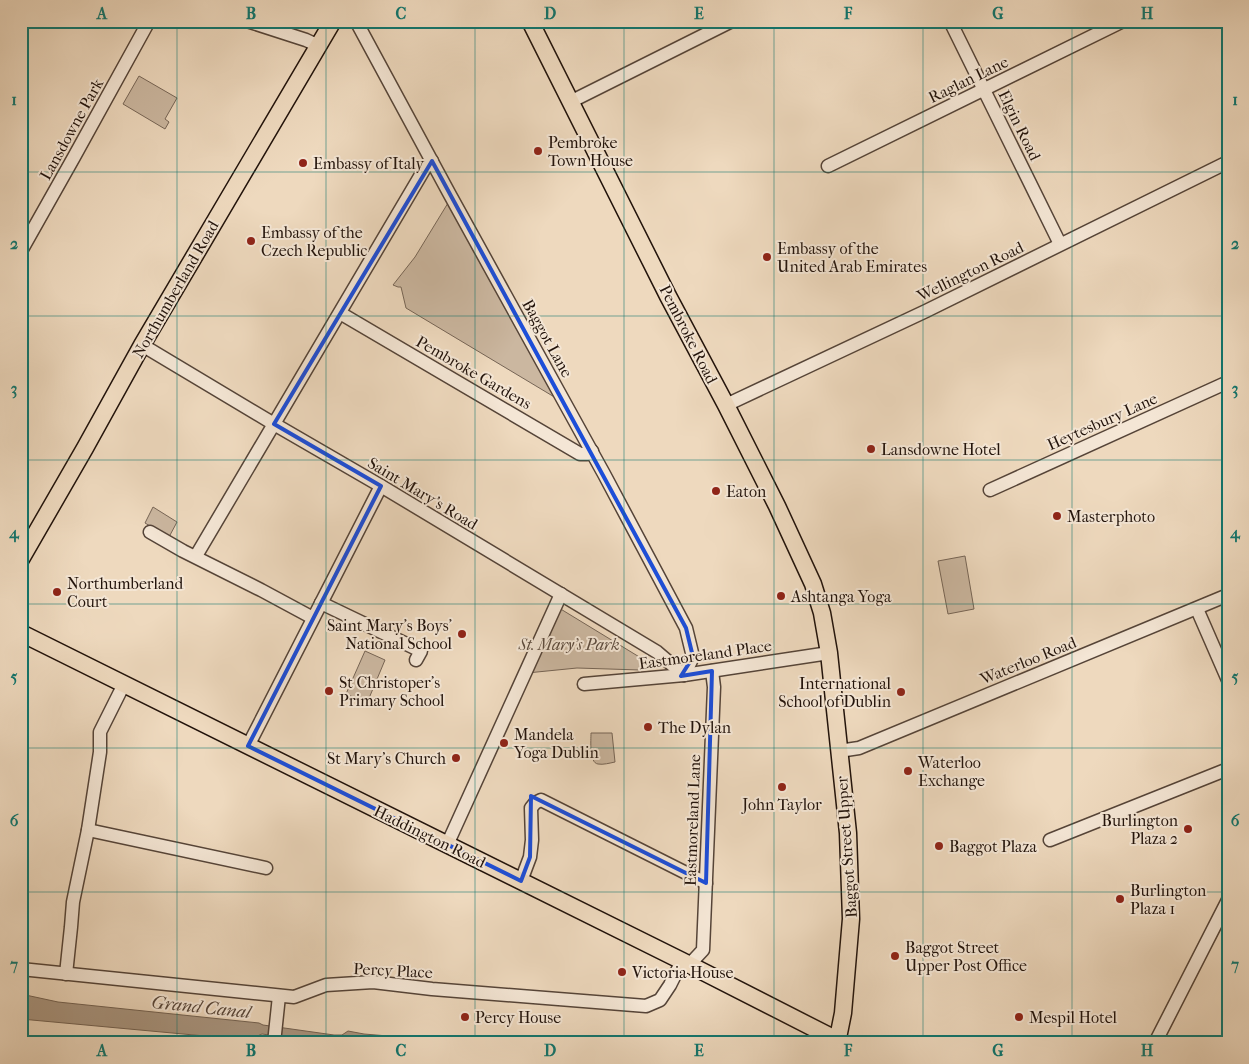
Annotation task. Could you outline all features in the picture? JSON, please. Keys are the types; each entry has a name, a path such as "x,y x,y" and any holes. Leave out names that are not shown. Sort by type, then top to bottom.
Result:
{"main road":[{"name":"Northumberland Road","path":"21,559 142,345 333,21"},
{"name":"Pembroke Road","path":"530,21 668,296 726,405 813,584 822,613 829,653"},
{"name":"Haddington Road","path":"21,633 521,881 839,1042"},
{"name":"Baggot Street Upper","path":"829,653 848,833 852,919 839,1042"}],"street":[{"name":"Lansdowne Park","path":"21,251 149,21"},
{"path":"247,21 319,46"},
{"name":"Baggot Lane","path":"356,21 592,451 686,628 693,657 684,675"},
{"path":"570,102 732,21"},
{"name":"Elgin Road","path":"950,21 1060,244"},
{"name":"Raglan Lane","path":"828,166 1123,21"},
{"path":"196,556 426,168 432,161"},
{"name":"Wellington Road","path":"726,405 926,311 1228,162"},
{"name":"Pembroke Gardens","path":"340,313 580,454 587,454 592,451"},
{"name":"Saint Mary's Road","path":"142,345 657,652 684,675"},
{"name":"Heytesbury Lane","path":"990,490 1228,382"},
{"path":"248,746 380,486"},
{"path":"150,532 313,618"},
{"path":"447,845 560,594"},
{"name":"Waterloo Road","path":"839,751 859,748 1228,596"},
{"path":"321,603 420,651 416,660"},
{"path":"1197,608 1228,680"},
{"name":"Eastmoreland Place","path":"584,684 684,675 829,653"},
{"name":"Eastmoreland Lane","path":"685,963 703,950 714,687 712,671"},
{"path":"66,974 73,902 88,830 100,752 100,732 124,684"},
{"path":"1050,840 1228,769"},
{"path":"521,881 530,857 532,840 531,808 540,800 706,883"},
{"path":"88,830 266,868"},
{"path":"1155,1043 1228,900"},
{"name":"Percy Place","path":"21,970 294,997 326,985 373,982 432,989 646,1006 660,1000 685,963"},
{"path":"274,1043 279,996"}],"highlighted area":[{"path":"432,161 686,628 693,657 681,676 712,671 706,883 531,796 530,857 521,881 248,746 381,486 274,424"}],"green space":[{"path":"139,76 177,98 165,119 169,122 165,129 123,104"},
{"path":"448,203 556,398 406,308 401,287 393,285 415,257"},
{"path":"153,507 177,522 169,537 145,523"},
{"path":"965,556 974,609 948,614 938,561"},
{"name":"St. Mary's Park","path":"559,608 641,658 643,665 640,670 577,668 527,673"},
{"path":"365,651 385,660 367,703 346,694"},
{"path":"591,733 612,733 615,762 595,763 591,751"}],"shaded area":[{"path":"21,994 58,1002 259,1023 334,1035 342,1035 348,1031 472,1043 328,1043 262,1034 248,1040 21,1019"}],"place":[{"name":"Pembroke Town House","path":"538,151"},
{"name":"Embassy of Italy","path":"303,163"},
{"name":"Embassy of the Czech Republic","path":"251,241"},
{"name":"Embassy of the United Arab Emirates","path":"767,257"},
{"name":"Lansdowne Hotel","path":"871,449"},
{"name":"Eaton","path":"716,491"},
{"name":"Masterphoto","path":"1057,516"},
{"name":"Northumberland Court","path":"57,592"},
{"name":"Ashtanga Yoga","path":"781,596"},
{"name":"Saint Mary's Boys' National School","path":"462,634"},
{"name":"St Christoper's Primary School","path":"329,691"},
{"name":"International School of Dublin","path":"901,692"},
{"name":"The Dylan","path":"648,727"},
{"name":"Mandela Yoga Dublin","path":"504,743"},
{"name":"St Mary's Church","path":"456,758"},
{"name":"Waterloo Exchange","path":"908,771"},
{"name":"John Taylor","path":"782,787"},
{"name":"Burlington Plaza 2","path":"1188,829"},
{"name":"Baggot Plaza","path":"939,846"},
{"name":"Burlington Plaza 1","path":"1120,899"},
{"name":"Baggot Street Upper Post Office","path":"895,956"},
{"name":"Victoria House","path":"622,972"},
{"name":"Percy House","path":"465,1017"},
{"name":"Mespil Hotel","path":"1019,1017"}],"water label":[{"name":"Grand Canal","path":"201,1007"}]}
